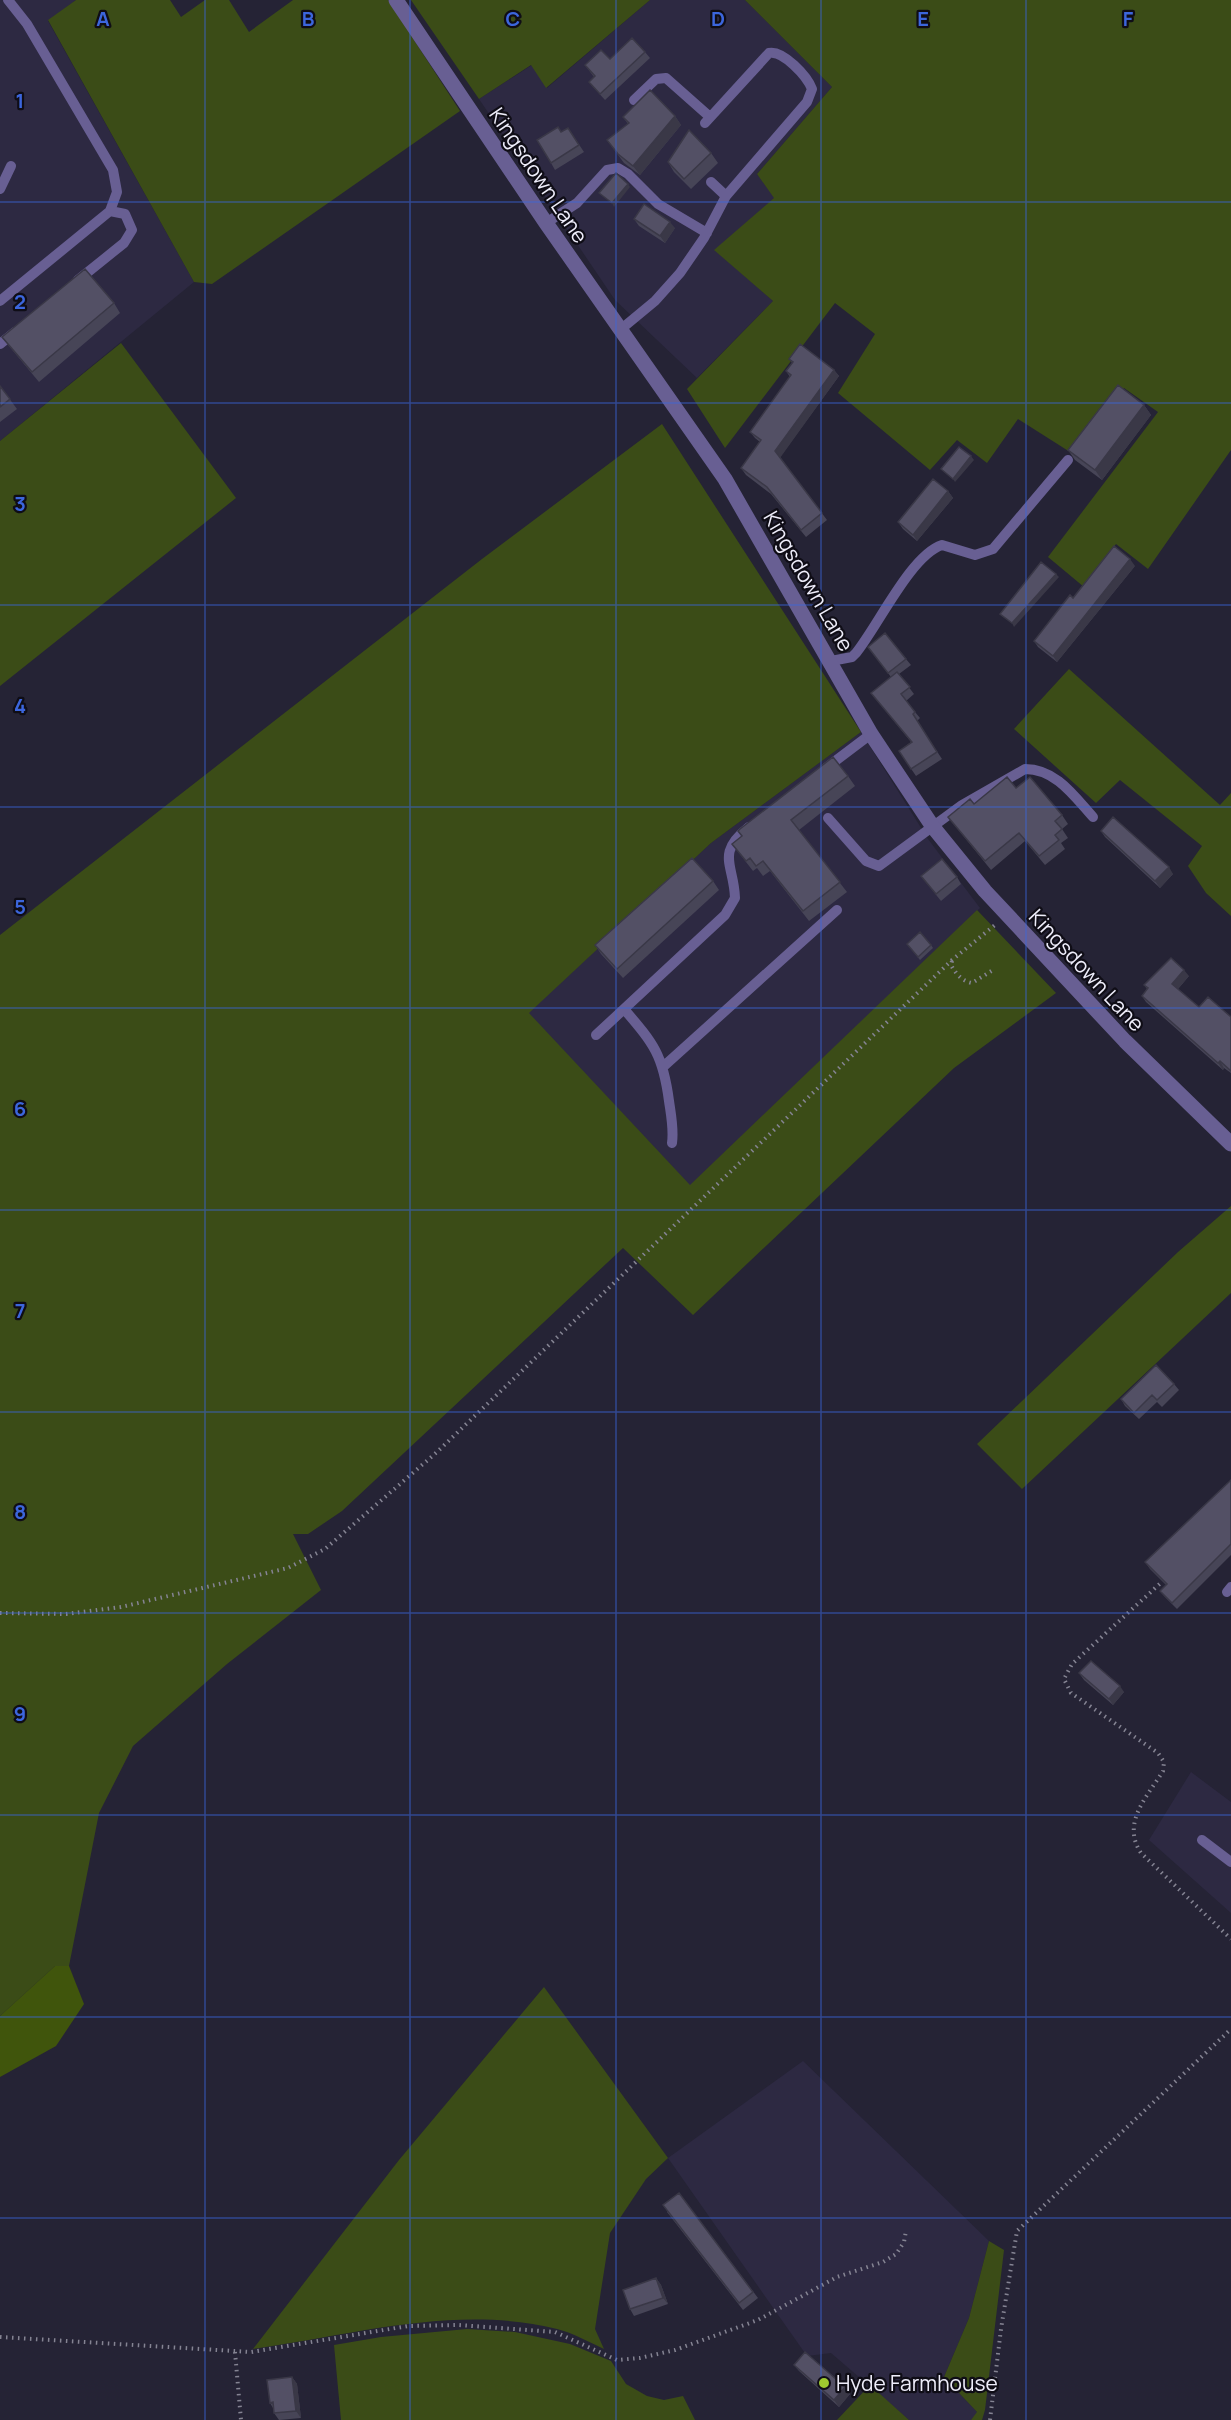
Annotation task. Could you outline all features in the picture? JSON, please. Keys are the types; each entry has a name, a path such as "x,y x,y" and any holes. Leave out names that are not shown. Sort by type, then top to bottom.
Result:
{"street":[{"name":"Kingsdown Lane","path":"396,0 546,223 725,479 871,734 933,826 992,899 1117,1033 1229,1138"}],"lane":[{"path":"0,301 110,211 117,192 113,170 27,24 8,0"},
{"path":"620,330 669,287 707,233 726,196 807,102 812,88 809,82 780,55 769,53 707,120 666,78 656,79 634,100"},
{"path":"0,189 11,166"},
{"path":"546,223 577,203 607,170 618,168 664,209 707,233"},
{"path":"711,182 726,196"},
{"path":"71,286 124,243 132,230 125,214 110,211"},
{"path":"0,344 27,322"},
{"path":"831,661 852,657 856,653 907,579 930,551 942,545 982,555 993,549 1068,460"},
{"path":"814,776 871,734"},
{"path":"828,818 866,861 879,866 887,863 933,826 994,785 1025,769 1037,769 1054,777 1093,817"},
{"path":"596,1035 732,906 735,889 727,863 730,848 742,832 758,820"},
{"path":"664,1066 837,910"},
{"path":"624,1009 646,1035 664,1066 673,1129 672,1143"},
{"path":"1202,1840 1231,1862"}],"path":[{"path":"0,1613 66,1614 122,1607 288,1568 325,1549 437,1452 952,960 998,922"},
{"path":"952,960 951,965 956,974 966,982 972,983 993,970"},
{"path":"1173,1573 1072,1664 1064,1679 1071,1693 1158,1753 1164,1762 1163,1771 1134,1820 1133,1841 1141,1853 1231,1939"},
{"path":"990,2420 1001,2329 1017,2231 1231,2029"},
{"path":"0,2337 236,2352 278,2350 408,2326 459,2325 514,2327 555,2332 617,2360 640,2358 675,2350 758,2320 837,2277 883,2262 896,2254 904,2242 906,2231"},
{"path":"236,2352 242,2420"}],"shaded area":[{"path":"0,0 76,0 48,21 194,282 0,441"},
{"path":"650,0 745,0 832,87 757,174 775,198 715,250 773,301 697,378 615,300 479,99 532,65 547,88"},
{"path":"861,732 928,839 980,908 690,1186 528,1013 711,843"},
{"path":"1191,1772 1231,1802 1231,1913 1149,1840"},
{"path":"803,2061 989,2241 969,2318 944,2377 978,2413 971,2420 909,2420 831,2353 807,2356 668,2158"}],"green space":[{"path":"76,0 170,0 181,17 205,0 229,0 249,32 293,0 388,0 460,111 212,284 194,282 48,20"},
{"path":"411,0 650,0 546,88 531,65 479,99"},
{"path":"745,0 1231,0 1231,450 1148,569 1116,544 1084,587 1048,557 1158,412 1124,388 1070,452 1018,419 987,463 957,440 930,470 838,393 875,334 835,303 725,448 687,389 773,301 714,250 774,198 757,174 832,87"},
{"path":"121,343 236,498 0,686 0,441"},
{"path":"662,424 861,732 711,843 529,1013 690,1185 977,910 1056,993 954,1068 693,1315 623,1248 342,1511 308,1534 293,1534 321,1590 227,1664 133,1746 99,1813 69,1966 55,1966 0,2016 0,935 482,559"},
{"path":"1069,669 1220,805 1231,793 1231,916 1206,893 1188,866 1202,846 1120,780 1096,803 1014,729"},
{"path":"1231,1206 1231,1293 1022,1489 977,1444 1178,1252"},
{"path":"55,1966 69,1966 84,2004 56,2046 0,2077 0,2016"},
{"path":"544,1987 668,2158 646,2179 610,2233 595,2329 604,2349 557,2329 519,2322 481,2320 405,2324 253,2349 399,2160"},
{"path":"989,2241 1004,2250 985,2410 982,2420 971,2420 977,2412 944,2377 969,2318"},
{"path":"467,2329 515,2332 570,2344 611,2361 626,2384 647,2396 664,2400 683,2396 695,2420 341,2420 334,2345 381,2337"},
{"path":"870,2385 909,2420 837,2420"}],"building":[{"path":"632,38 645,52 600,94 589,82 595,76 585,65 601,50 610,59"},
{"path":"650,90 675,116 633,166 618,154 607,140 629,123 623,117"},
{"path":"558,127 561,132 568,128 579,145 551,163 537,140"},
{"path":"689,130 711,153 684,179 668,162"},
{"path":"616,173 628,184 612,203 599,193"},
{"path":"644,204 670,222 660,236 634,219"},
{"path":"85,269 114,303 32,372 2,337"},
{"path":"800,344 834,370 775,451 822,513 801,530 767,487 741,468 761,440 750,432 791,375 786,371 793,362 789,359"},
{"path":"1118,385 1144,405 1095,470 1068,450"},
{"path":"0,386 10,399 0,407"},
{"path":"959,447 971,456 953,479 941,469"},
{"path":"933,479 948,491 913,535 898,522"},
{"path":"1114,546 1130,559 1053,656 1034,641 1070,595 1073,598"},
{"path":"1041,562 1056,574 1012,623 1000,614"},
{"path":"885,633 906,659 888,673 868,647"},
{"path":"897,672 910,687 901,694 915,712 913,714 937,752 911,769 899,751 912,742 871,693"},
{"path":"833,757 848,776 791,820 840,882 803,911 763,861 756,866 750,858 746,861 732,844 742,836 738,831 740,829"},
{"path":"1007,777 1016,788 1030,777 1062,815 1055,821 1062,829 1055,835 1059,840 1039,856 1019,833 985,861 948,817 970,799 974,804"},
{"path":"1113,817 1169,867 1155,881 1101,831"},
{"path":"692,858 713,881 617,969 595,945"},
{"path":"942,859 957,877 936,894 921,876"},
{"path":"920,932 931,945 918,957 907,944"},
{"path":"1171,958 1184,970 1172,984 1199,1007 1208,997 1231,1017 1231,1071 1220,1061 1218,1063 1142,996 1148,988 1144,985"},
{"path":"1156,1365 1174,1384 1157,1400 1152,1395 1134,1413 1121,1399"},
{"path":"1231,1480 1231,1544 1172,1603 1160,1591 1167,1584 1145,1562"},
{"path":"1091,1661 1120,1686 1109,1699 1079,1673"},
{"path":"679,2193 753,2292 739,2303 663,2205"},
{"path":"656,2278 663,2298 630,2309 623,2290"},
{"name":"Hyde Farmhouse","path":"805,2352 845,2387 834,2400 794,2365"},
{"path":"292,2377 296,2411 274,2413 273,2402 270,2403 267,2380"}],"place":[{"name":"Hyde Farmhouse","path":"824,2383"}]}
